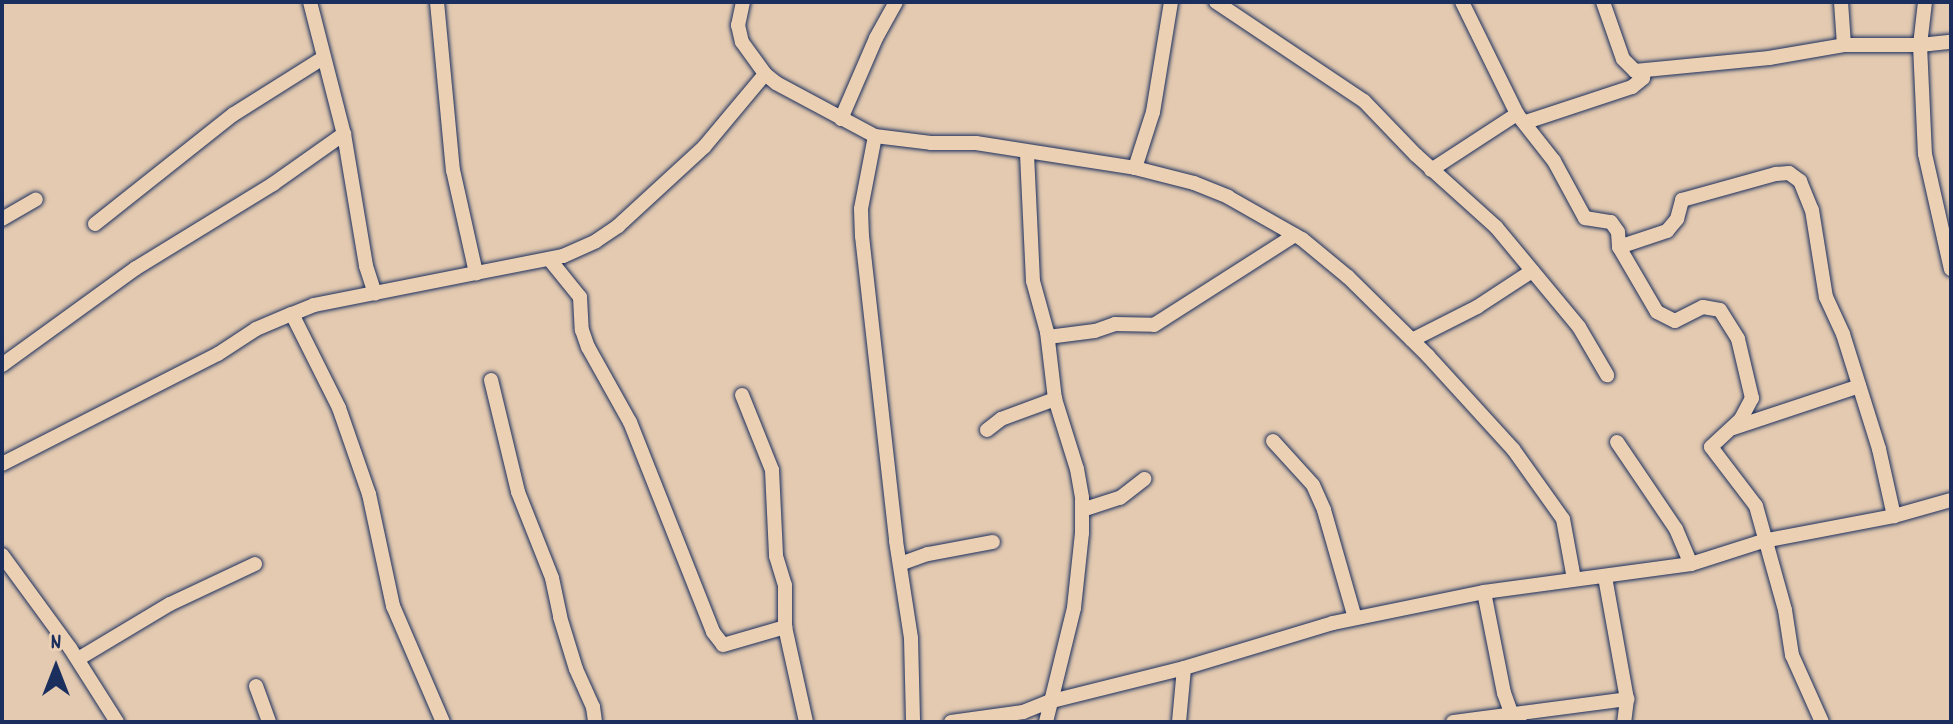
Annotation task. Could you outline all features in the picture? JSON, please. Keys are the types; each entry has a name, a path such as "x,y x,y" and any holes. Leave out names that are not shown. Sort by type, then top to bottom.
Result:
{"street":[{"path":"310,2 344,134 366,266 375,294"},
{"path":"437,2 453,170 476,273"},
{"path":"743,2 738,25 742,42 765,74 875,136 931,143 976,143 1027,154 1135,168 1194,183 1228,197 1295,235 1348,277 1412,340 1513,449 1550,496 1563,519 1574,579"},
{"path":"841,119 876,38 896,2"},
{"path":"1135,168 1153,112 1171,2"},
{"path":"1216,2 1364,101 1431,170 1496,227 1579,327 1607,375"},
{"path":"1462,2 1522,118 1554,161 1585,218 1611,222 1618,232 1619,247 1657,312 1675,321 1711,307 1720,310 1731,326 1745,357 1752,388 1750,404 1711,447 1756,506 1763,541 1785,610 1792,655 1822,722"},
{"path":"1603,2 1626,64 1635,71 1769,58 1844,45 1951,42"},
{"path":"1841,2 1844,45"},
{"path":"1925,2 1920,45 1925,154 1951,269"},
{"path":"95,224 234,114 323,58"},
{"path":"1431,170 1522,118 1632,87 1644,71"},
{"path":"2,464 218,354 256,329 314,305 550,260 579,250 618,226 704,147 765,74"},
{"path":"2,365 136,268 273,184 344,134"},
{"path":"875,136 861,209 862,236 911,638 913,722"},
{"path":"1027,154 1033,281 1048,337 1055,399 1077,469 1082,510 1074,608 1048,702 1046,722"},
{"path":"1619,247 1667,231 1677,219 1682,200 1789,173 1800,181 1812,210 1826,297 1843,334 1879,449 1894,516"},
{"path":"2,219 36,199"},
{"path":"1048,337 1095,331 1115,324 1154,325 1295,235"},
{"path":"550,260 580,297 582,330 588,347 630,422 713,632 723,645 785,627"},
{"path":"1412,340 1477,307 1532,271"},
{"path":"292,314 339,408 369,494 393,606 443,722"},
{"path":"491,380 518,492 548,567 560,617 576,669 593,707 595,722"},
{"path":"1729,429 1859,386"},
{"path":"742,395 772,470 776,556 785,585 785,627 806,722"},
{"path":"987,430 1001,419 1055,399"},
{"path":"1273,441 1313,485 1324,510 1355,618"},
{"path":"1617,442 1676,529 1691,564"},
{"path":"1082,510 1120,498 1144,479"},
{"path":"951,722 1023,712 1048,702 1184,668 1355,618 1484,592 1691,564 1763,541 1894,516 1951,500"},
{"path":"900,564 928,554 993,542"},
{"path":"5,562 78,659 117,722"},
{"path":"78,659 170,604 255,564"},
{"path":"1605,577 1627,699 1624,722"},
{"path":"1484,592 1488,623 1516,717"},
{"path":"1179,722 1184,668"},
{"path":"256,686 269,722"},
{"path":"1453,722 1516,717 1627,699"}]}
